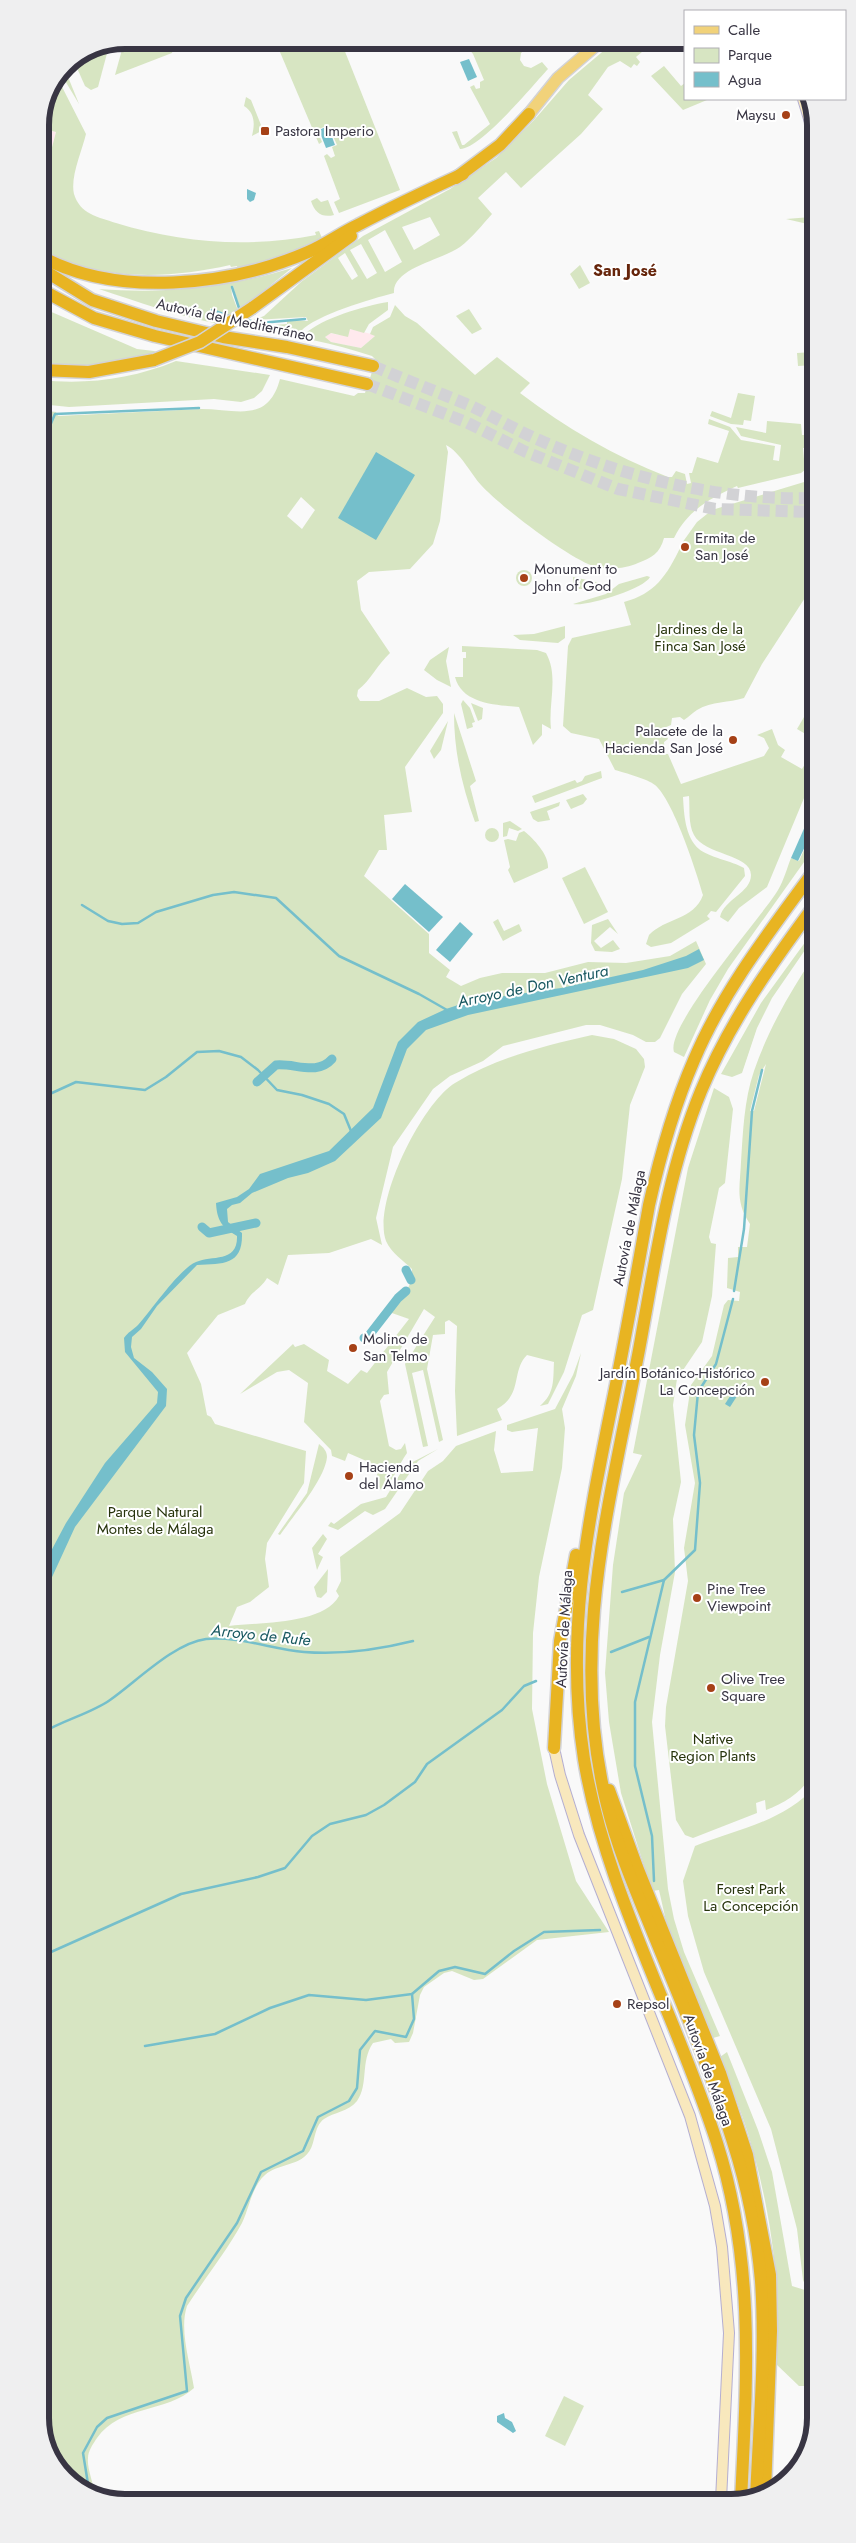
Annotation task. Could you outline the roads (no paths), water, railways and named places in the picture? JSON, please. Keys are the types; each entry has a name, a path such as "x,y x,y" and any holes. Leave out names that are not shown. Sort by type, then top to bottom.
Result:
{"highway":[{"path":"49,370 89,372 154,360 200,342 252,308 355,234 463,174 500,145 528,114"},
{"path":"49,260 70,270 97,278 135,282 215,278 260,268 310,252 391,208 463,174"},
{"name":"Autovía del Mediterráneo","path":"49,274 92,300 156,321 222,337 287,347 373,366"},
{"path":"49,294 94,318 155,336 367,384"},
{"name":"Autovía de Málaga","path":"741,2494 747,2342 745,2281 736,2217 718,2145 694,2076 617,1880 595,1810 584,1760 577,1699 576,1652 579,1588 590,1517 649,1205 661,1155 685,1083 702,1043 730,990 807,881"},
{"name":"Autovía de Málaga","path":"756,2490 762,2343 761,2280 751,2214 734,2143 708,2070 629,1874 607,1804 590,1698 590,1652 595,1590 660,1235 677,1160 700,1095 738,1014 807,916"},
{"path":"554,1748 556,1677 561,1633 578,1549 590,1517"},
{"path":"600,1769 615,1802 637,1867 720,2074 747,2155 770,2275 772,2330 766,2485"}],"main road":[{"path":"528,114 558,78 593,49"}],"street":[{"path":"802,100 806,112"},
{"path":"554,1748 560,1775 579,1835 690,2116 715,2206 722,2247 729,2333 721,2494"}],"water":[{"path":"469,59 477,77 468,81 460,62"},
{"path":"328,126 335,145 326,148 319,130"},
{"path":"247,189 256,193 254,200 250,202 247,199"},
{"path":"376,452 415,475 376,540 338,518"},
{"path":"807,822 807,842 798,861 791,858"},
{"path":"405,884 443,917 429,932 392,899"},
{"path":"460,922 473,934 450,962 436,950"},
{"path":"699,949 704,960 688,968 468,1015 426,1030 407,1049 381,1118 335,1161 252,1193 240,1203 232,1205 227,1209 228,1222 242,1233 239,1251 235,1257 223,1263 197,1265 157,1306 141,1329 132,1337 131,1347 134,1358 152,1372 167,1389 166,1406 75,1527 49,1584 49,1555 66,1523 105,1463 157,1403 158,1392 125,1352 124,1338 138,1325 174,1281 189,1266 202,1260 229,1254 236,1245 237,1236 221,1223 216,1203 237,1197 249,1189 260,1174 329,1151 373,1108 398,1042 418,1022 446,1009 470,1001 561,988 643,970 686,956"},
{"path":"807,1098 807,1111 804,1110"},
{"path":"734,1390 739,1393 730,1407 725,1404"},
{"path":"504,2413 505,2418 512,2422 516,2431 513,2433 497,2422 497,2416"}],"waterway":[{"path":"232,287 240,311"},
{"path":"212,310 232,317"},
{"path":"242,319 260,323 305,319"},
{"path":"49,428 55,414 199,408"},
{"path":"82,905 108,921 122,924 138,923 156,912 213,895 234,892 276,898 339,956 419,994 447,1010"},
{"path":"49,1094 76,1082 145,1090 166,1077 197,1052 219,1051 241,1057 258,1070 277,1090 302,1095 329,1104 344,1114 351,1131"},
{"path":"257,1082 276,1065 313,1068 320,1067 332,1059"},
{"path":"734,1291 744,1229 752,1111 762,1070"},
{"name":"Arroyo de Don Ventura","path":"202,1227 209,1233 256,1223"},
{"path":"406,1270 411,1280"},
{"path":"364,1338 367,1338 398,1298 406,1291"},
{"name":"Arroyo de Rufe","path":"654,1881 652,1836 635,1766 635,1702 664,1580 695,1550 700,1483 694,1435 698,1392 716,1364 733,1299"},
{"name":"Arroyo de Rufe","path":"622,1592 664,1580"},
{"path":"611,1652 649,1637"},
{"name":"Arroyo de Rufe","path":"49,1729 102,1705 168,1655 194,1642 206,1639 230,1639 304,1652 332,1653 386,1647 413,1641"},
{"path":"49,1953 181,1894 258,1877 285,1868 312,1836 330,1824 366,1815 384,1805 415,1782 427,1764 502,1710 524,1686 536,1681"},
{"path":"145,2046 215,2034 270,2008 309,1995 366,2000 412,1994 439,1971 455,1967 485,1974 514,1951 544,1932 600,1930"},
{"path":"88,2484 83,2453 97,2427 107,2418 187,2391 180,2316 186,2298 237,2223 261,2172 303,2151 318,2117 349,2101 357,2088 360,2050 375,2031 406,2037 414,2019 412,1994"}],"tunnel":[{"path":"373,366 471,406 562,450 632,474 668,483 740,495 807,498"},
{"path":"367,384 466,422 526,452 618,489 715,509 807,512"}],"place":[{"name":"Maysu","path":"786,115"},
{"name":"Pastora Imperio","path":"265,131"},
{"name":"Ermita de San José","path":"685,547"},
{"name":"Monument to John of God","path":"524,578"},
{"name":"Palacete de la Hacienda San José","path":"733,740"},
{"name":"Molino de San Telmo","path":"353,1348"},
{"name":"Jardín Botánico-Histórico La Concepción","path":"765,1382"},
{"name":"Hacienda del Álamo","path":"349,1476"},
{"name":"Pine Tree Viewpoint","path":"697,1598"},
{"name":"Olive Tree Square","path":"711,1688"},
{"name":"Repsol","path":"617,2004"}],"district":[{"name":"San José","path":"625,270"}],"park label":[{"name":"Jardines de la Finca San José","path":"700,638"},
{"name":"Parque Natural Montes de Málaga","path":"155,1520"},
{"name":"Native Region Plants","path":"713,1748"},
{"name":"Forest Park La Concepción","path":"751,1898"}]}
